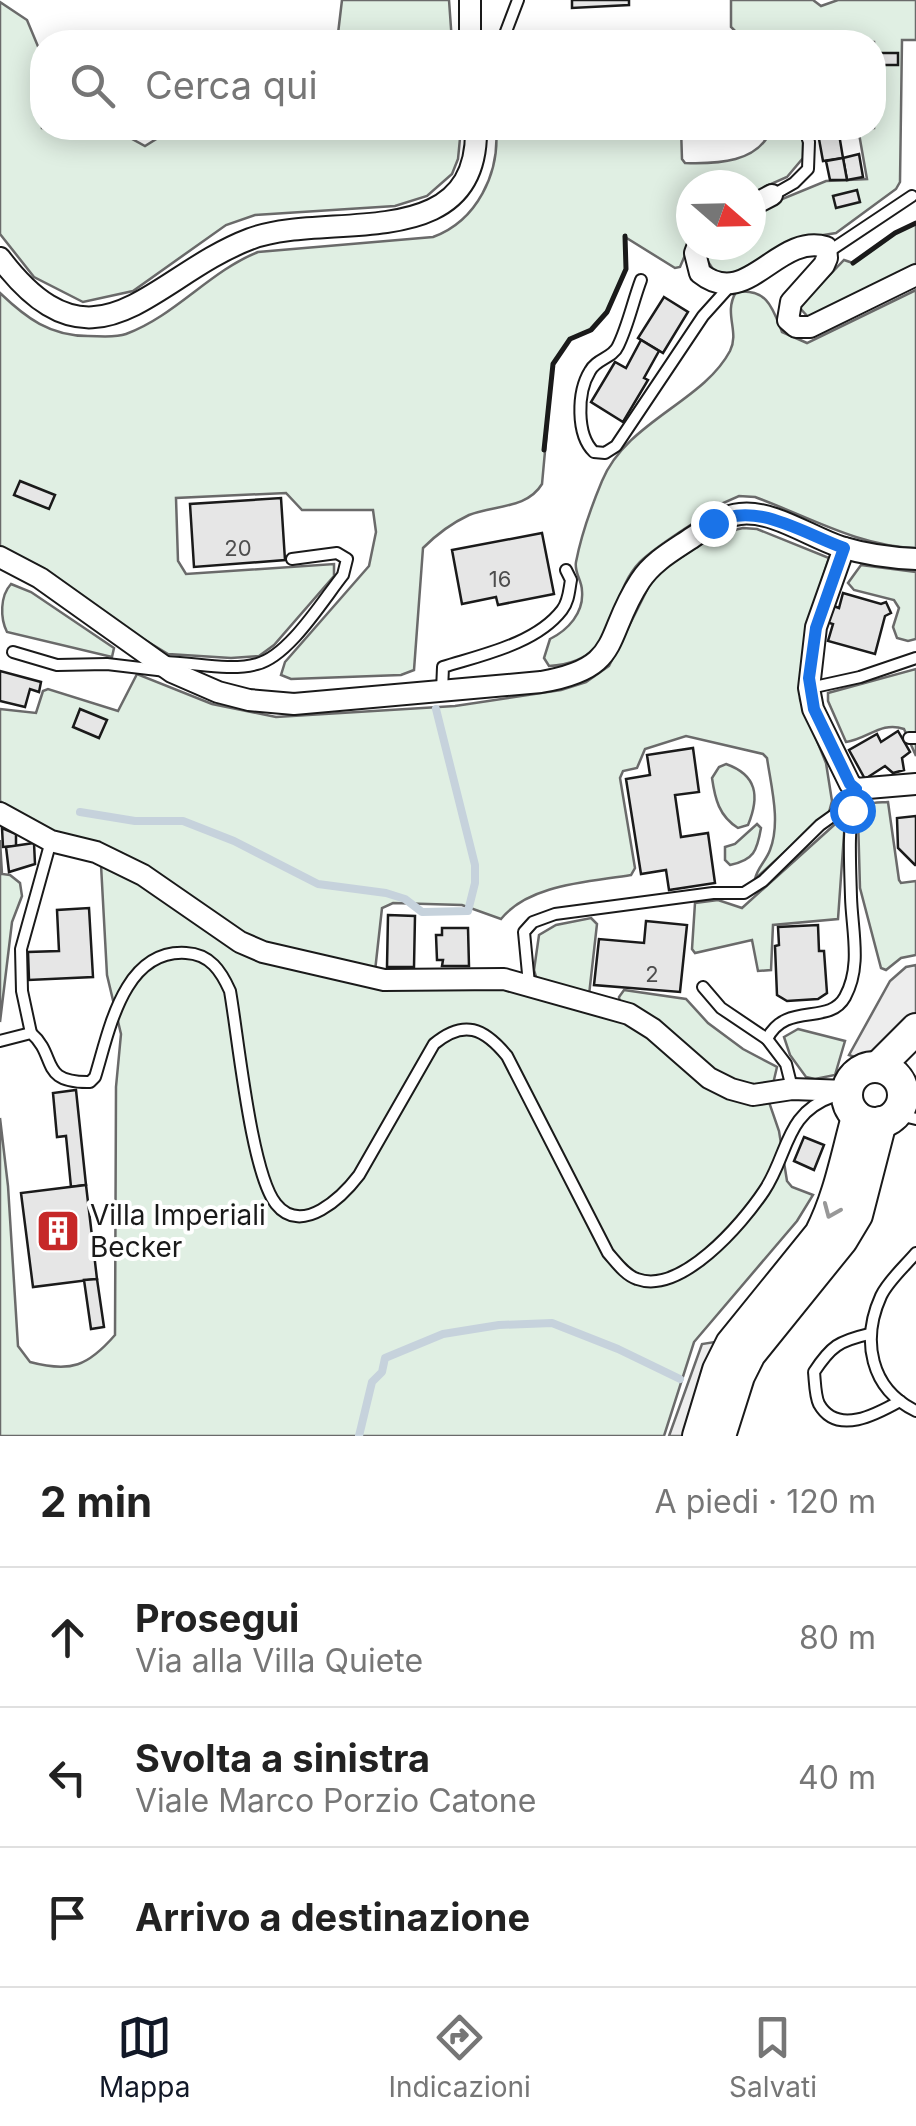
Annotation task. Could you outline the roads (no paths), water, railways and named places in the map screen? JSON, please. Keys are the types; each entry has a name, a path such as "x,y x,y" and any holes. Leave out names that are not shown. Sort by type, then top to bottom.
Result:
{"street":[{"path":"470,0 470,30"},
{"path":"0,258 24,287 50,306 91,316 117,314 139,305 223,251 251,238 278,231 398,221 424,214 450,198 463,183 473,160 475,140"},
{"path":"766,199 772,196"},
{"path":"697,260 700,273 717,284 730,286 790,251 822,245 828,252 824,264 788,309 788,320 796,327 810,326 916,275"},
{"path":"0,557 40,578 164,667 218,692 280,704 566,678 589,668 613,642 637,586 651,567 724,518 759,514 844,548 916,559"},
{"path":"844,548 816,628 809,688 814,709 856,789 916,784"},
{"path":"0,814 52,841 96,852 143,875 240,942 263,952 384,980 504,979 629,1014 653,1029 709,1078 731,1090 753,1094 792,1089 890,1096"},
{"path":"720,1436 750,1354 842,1240 857,1215 890,1096 916,1029"},
{"path":"698,1436 730,1344 825,1224 841,1184 890,1096"}],"lane":[{"path":"507,30 518,0"},
{"path":"772,196 794,184 808,169 808,140"},
{"path":"828,252 912,196"},
{"path":"641,280 617,350 590,370 584,388 581,421 586,445 594,452 605,453 616,446 704,316 730,286"},
{"path":"13,652 57,665 258,664 276,654 347,566 347,558 337,553 292,559"},
{"path":"442,691 443,667 508,646 539,629 562,610 571,580 566,570"},
{"path":"809,688 860,677 916,658"},
{"path":"529,986 524,932 533,922 554,914 714,893 744,894 834,815 856,789"},
{"path":"767,1039 781,1020 831,1010 847,994 857,948 850,837 856,789"},
{"path":"52,841 21,949 22,991 31,1033 38,1038 48,1066 64,1080 90,1082 95,1077 113,1016 135,978 150,962 165,954 186,952 204,956 221,971 230,991 259,1163 274,1202 294,1214 316,1213 345,1193 434,1044 447,1033 460,1029 478,1030 492,1038 508,1056 608,1253 634,1278 651,1282 679,1275 708,1254 763,1193 784,1144 814,1103 890,1096"},
{"path":"703,987 721,1008 767,1039 786,1064 792,1089"},
{"path":"0,1041 31,1033"},
{"path":"916,1254 882,1293 869,1334 885,1390 916,1411"},
{"path":"869,1334 829,1349 814,1372 818,1403 833,1419 853,1422 879,1414 900,1401"}],"waterway":[{"path":"80,812 135,821 183,821 234,841 318,884 386,893 405,899 422,912 468,911 475,865 436,709"},
{"path":"359,1436 372,1382 382,1372 385,1358 443,1334 499,1325 552,1323 680,1379"}],"place":[{"name":"Villa Imperiali Becker","path":"58,1231"}]}
